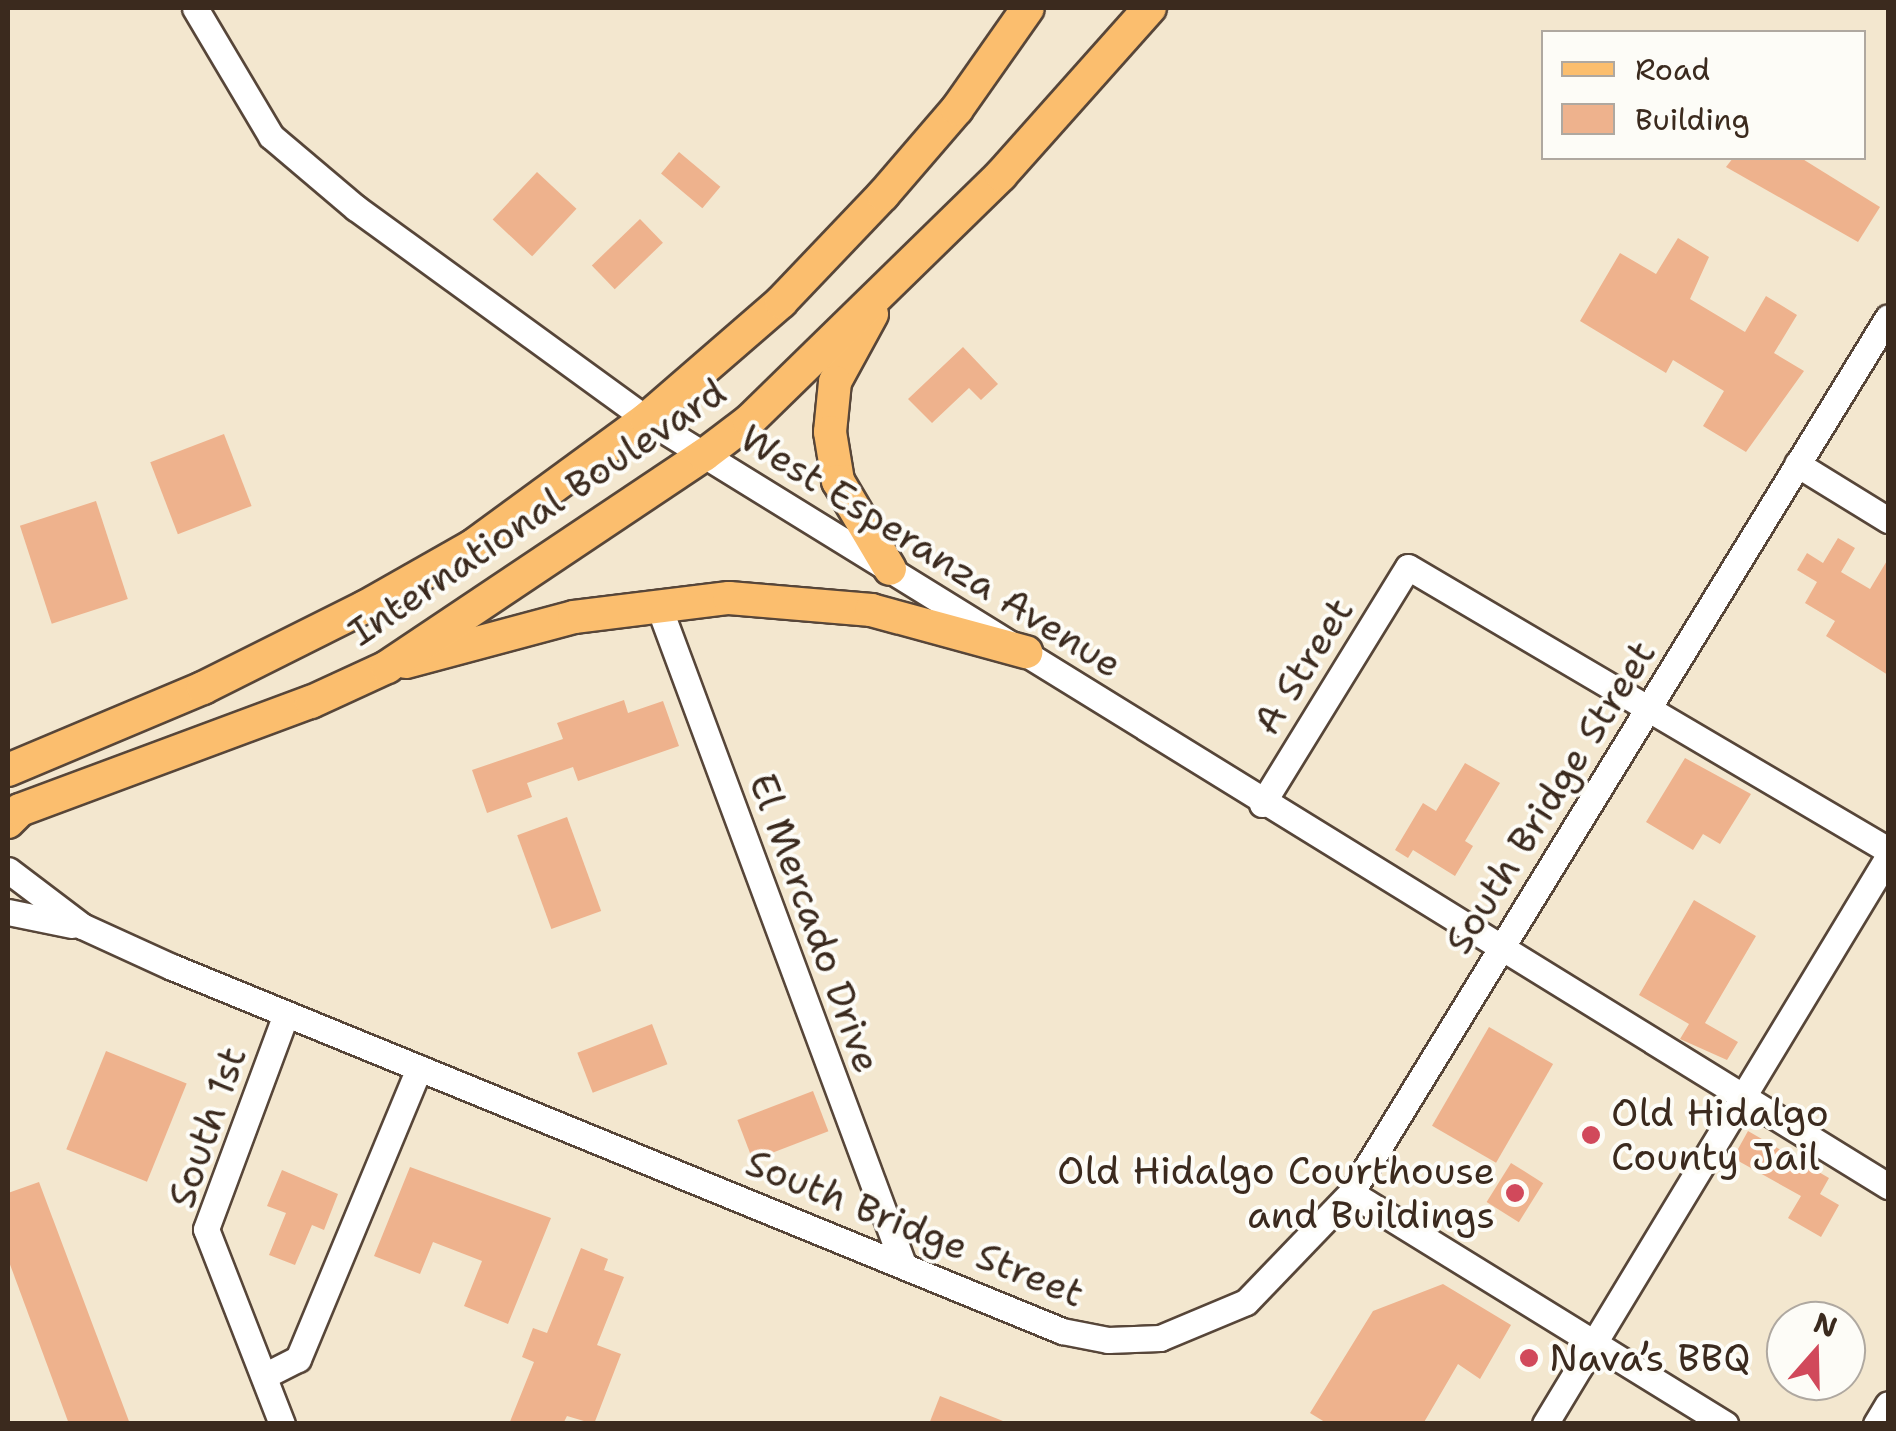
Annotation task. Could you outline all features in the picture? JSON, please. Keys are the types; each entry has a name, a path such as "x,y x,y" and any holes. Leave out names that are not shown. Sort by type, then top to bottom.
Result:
{"main road":[{"name":"International Boulevard","path":"8,770 171,702 366,607 474,546 646,419 782,302 883,195 957,108 1028,8"},
{"name":"International Boulevard","path":"8,822 20,810 311,702 387,667 704,455 749,422 890,284 1082,89 1150,8"},
{"path":"890,284 835,382 830,432 844,494 890,570"},
{"path":"387,667 574,617 729,598 871,610 1026,652"}],"street":[{"name":"West Esperanza Avenue","path":"195,8 271,136 356,208 646,419 1026,652 1262,804 1888,1186"},
{"name":"South Bridge Street","path":"8,912 82,926 286,1014 1062,1332 1108,1340 1160,1338 1246,1302 1351,1194 1888,317"},
{"path":"1797,464 1888,520"},
{"name":"A Street","path":"1262,804 1408,567 1649,706"},
{"name":"El Mercado Drive","path":"659,607 903,1264"},
{"path":"1545,1424 1888,854 1649,706"},
{"name":"South Bridge Street","path":"8,870 82,926"},
{"name":"South 1st","path":"282,1424 206,1229 286,1014"},
{"path":"264,1376 298,1358 420,1068"},
{"path":"1351,1194 1726,1424"},
{"path":"1876,1424 1888,1404"}],"building":[{"path":"679,152 720,187 702,208 661,173"},
{"path":"1731,160 1804,160 1880,207 1858,242 1726,167"},
{"path":"537,172 576,209 532,256 493,220"},
{"path":"640,219 663,243 615,289 592,266"},
{"path":"1678,238 1709,257 1690,299 1745,332 1766,296 1797,315 1774,353 1804,371 1746,452 1703,426 1724,391 1673,360 1666,373 1580,321 1620,253 1656,274"},
{"path":"963,347 998,384 981,400 969,388 932,423 908,399"},
{"path":"224,434 252,506 178,534 150,462"},
{"path":"96,501 128,599 52,624 20,526"},
{"path":"1838,538 1855,548 1841,572 1870,589 1888,559 1888,675 1826,636 1835,621 1805,603 1817,582 1797,570 1807,553 1823,563"},
{"path":"624,700 628,713 663,701 679,746 578,781 573,767 527,783 532,797 487,813 472,770 563,739 557,723"},
{"path":"1685,758 1751,794 1720,844 1703,834 1693,850 1646,822"},
{"path":"1465,763 1500,783 1465,841 1473,846 1455,876 1413,850 1408,858 1395,850 1423,803 1436,811"},
{"path":"567,817 601,911 551,929 517,835"},
{"path":"1694,900 1756,936 1705,1023 1738,1042 1727,1060 1680,1039 1689,1024 1639,995"},
{"path":"652,1024 667,1064 593,1093 577,1053"},
{"path":"1489,1027 1553,1064 1496,1163 1432,1126"},
{"path":"106,1051 187,1084 147,1182 66,1149"},
{"path":"813,1091 828,1131 753,1160 737,1120"},
{"path":"1748,1131 1829,1178 1820,1194 1839,1205 1821,1237 1788,1218 1801,1196 1733,1158"},
{"name":"Old Hidalgo Courthouse and Buildings","path":"1511,1163 1543,1183 1519,1222 1487,1202"},
{"path":"410,1167 551,1218 508,1324 464,1306 482,1261 433,1242 420,1274 374,1256"},
{"path":"282,1170 338,1194 324,1230 312,1225 295,1265 269,1255 286,1213 267,1206"},
{"path":"39,1182 130,1424 69,1424 8,1259 8,1193"},
{"path":"581,1248 608,1259 604,1270 624,1277 597,1345 621,1354 594,1424 567,1416 563,1424 509,1424 534,1362 522,1357 533,1328 547,1333"},
{"path":"1443,1284 1511,1325 1480,1379 1458,1364 1423,1424 1328,1424 1310,1413 1373,1311"},
{"path":"940,1396 1008,1423 1008,1424 929,1424"}],"place":[{"name":"Old Hidalgo County Jail","path":"1591,1135"},
{"name":"Old Hidalgo Courthouse and Buildings","path":"1515,1193"},
{"name":"Nava’s BBQ","path":"1529,1358"}]}
